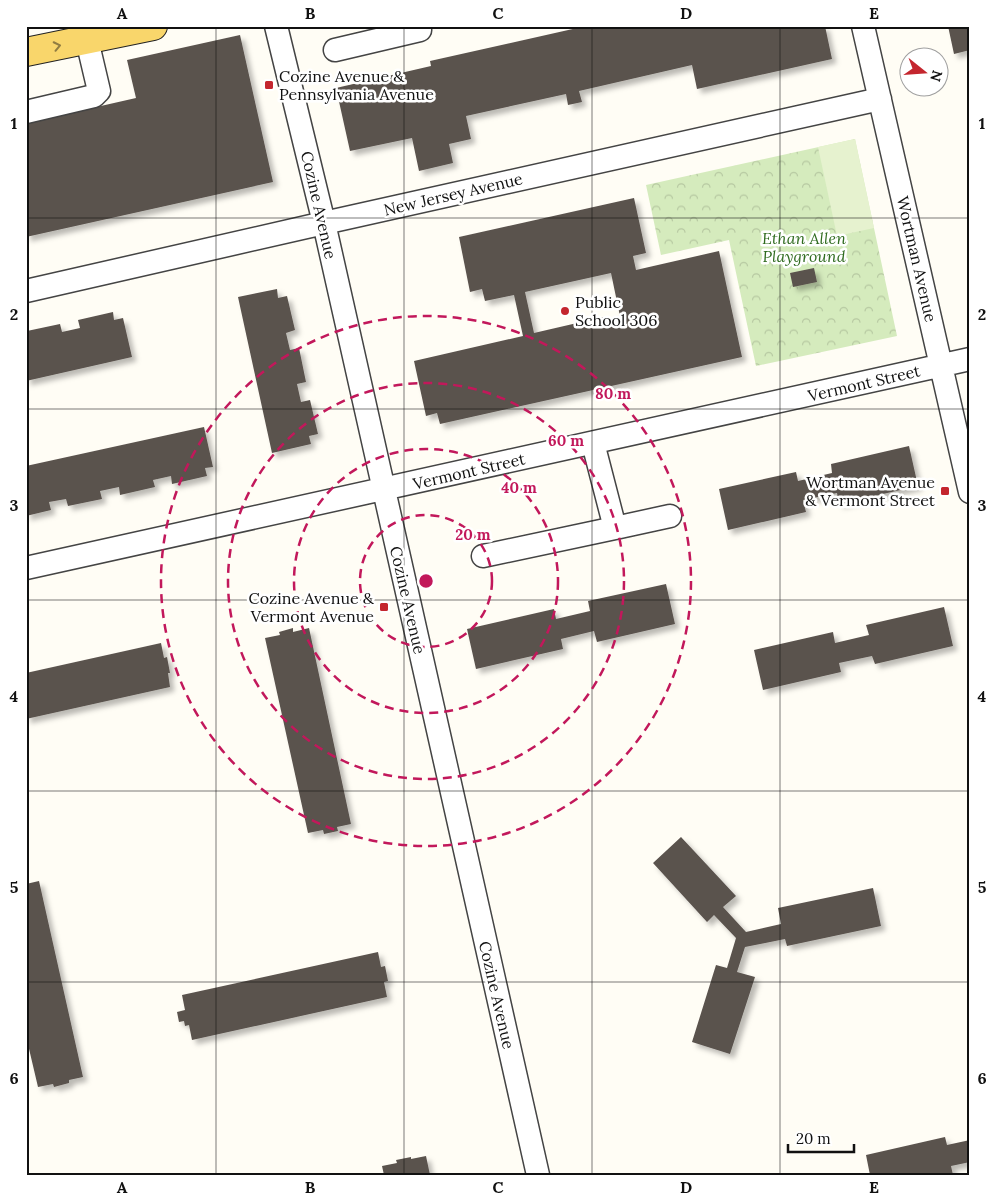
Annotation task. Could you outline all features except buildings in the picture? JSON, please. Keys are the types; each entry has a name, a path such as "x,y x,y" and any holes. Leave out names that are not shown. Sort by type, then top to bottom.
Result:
{"main road":[{"path":"26,52 153,26"}],"street":[{"name":"Cozine Avenue","path":"276,26 324,223 538,1175"},
{"name":"Wortman Avenue","path":"863,26 970,492"},
{"path":"335,50 425,28"},
{"path":"26,112 94,96 99,91 87,40"},
{"name":"New Jersey Avenue","path":"26,291 880,99"},
{"name":"Vermont Street","path":"26,568 970,359"},
{"path":"593,443 615,528"},
{"path":"483,556 670,516"}],"green space":[{"name":"Ethan Allen Playground","path":"855,139 897,336 756,366 729,240 661,255 646,185"},
{"path":"855,139 874,228 837,236 818,147"}],"place":[{"name":"Cozine Avenue & Pennsylvania Avenue","path":"269,85"},
{"name":"Public School 306","path":"565,311"},
{"name":"Wortman Avenue & Vermont Street","path":"945,491"},
{"name":"Cozine Avenue & Vermont Avenue","path":"384,607"}]}
